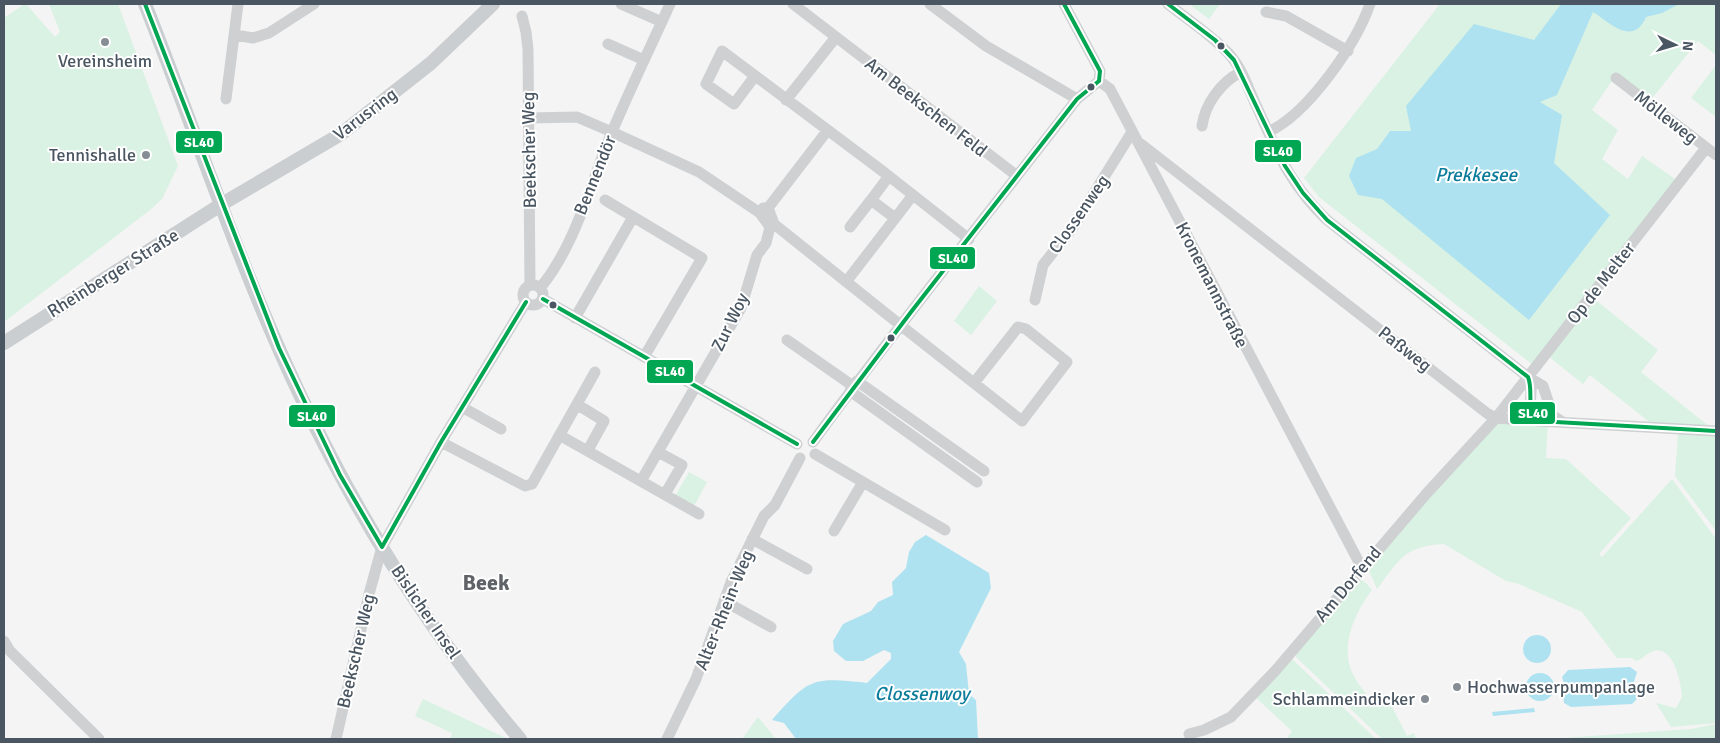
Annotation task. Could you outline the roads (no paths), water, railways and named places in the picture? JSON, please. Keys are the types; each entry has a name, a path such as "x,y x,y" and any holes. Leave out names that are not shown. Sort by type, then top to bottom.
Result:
{"main road":[{"name":"Bislicher Insel","path":"145,4 258,298 302,400 340,475 382,547 440,635 520,739"},
{"name":"Varusring","path":"222,204 341,134 431,63 493,4"},
{"name":"Rheinberger Straße","path":"4,343 222,204"}],"street":[{"path":"226,99 238,4"},
{"path":"235,35 253,38 269,33 314,4"},
{"path":"621,4 662,22"},
{"name":"Bennendör","path":"536,286 561,254 587,200 612,132 670,4"},
{"name":"Am Beekschen Feld","path":"793,4 1017,176"},
{"path":"930,4 986,46 1077,99"},
{"name":"Kronemannstraße","path":"1064,4 1100,71 1099,81 1110,89 1362,568"},
{"path":"1168,4 1229,54 1241,72 1282,163 1295,186 1327,220 1528,377 1543,386 1553,416 1561,421"},
{"path":"1268,132 1298,110 1332,73 1348,52 1365,19 1370,4"},
{"path":"1266,12 1286,16 1348,52"},
{"name":"Beekscher Weg","path":"522,16 528,49 532,262 536,286"},
{"path":"786,100 836,37"},
{"path":"608,44 644,60"},
{"path":"755,76 734,104 706,84 722,51 889,176 969,239"},
{"path":"1202,126 1204,111 1216,94 1232,76 1241,72"},
{"name":"Mölleweg","path":"1616,78 1716,155"},
{"path":"812,442 900,324 969,239 1077,99 1099,81"},
{"path":"528,118 577,117 699,172 764,210 772,226 1022,421 1068,362 1026,329 1018,327 974,383"},
{"path":"764,210 827,131"},
{"name":"Clossenweg","path":"1035,300 1043,265 1078,220 1135,137"},
{"name":"Paßweg","path":"1135,137 1496,418"},
{"name":"Op de Melter","path":"1496,418 1706,148"},
{"path":"850,227 889,176"},
{"path":"846,282 913,195"},
{"path":"605,200 702,258 644,357"},
{"path":"870,200 895,218"},
{"path":"574,318 633,217"},
{"name":"Zur Woy","path":"641,481 741,308 757,255 766,243 772,226"},
{"path":"536,286 544,293 543,299 538,304 532,305 526,302 523,292 536,286"},
{"path":"543,299 797,444"},
{"name":"Beekscher Weg","path":"336,739 369,594 382,547 441,442 526,302"},
{"path":"787,340 853,386 984,471"},
{"path":"441,442 525,486 532,484 561,436 595,372"},
{"path":"1528,377 1532,385 1529,409 1531,416 1538,421 1716,431"},
{"path":"853,386 977,482"},
{"path":"578,405 604,421 588,450"},
{"path":"462,407 501,429"},
{"path":"1496,418 1510,419"},
{"name":"Am Dorfend","path":"1189,734 1204,730 1230,717 1276,670 1362,568 1496,418"},
{"path":"561,436 699,514"},
{"path":"804,439 812,442 816,448 815,454 810,459 800,458 795,450 797,444 804,439"},
{"path":"658,452 682,465 665,494"},
{"path":"815,454 944,530"},
{"name":"Alter-Rhein-Weg","path":"667,739 696,678 724,601 752,539 764,516 775,505 800,458"},
{"path":"834,531 862,482"},
{"path":"752,539 807,569"},
{"path":"724,601 771,628"},
{"path":"4,641 10,651 100,739"}],"water":[{"name":"Prekkesee","path":"1561,4 1679,4 1662,13 1646,17 1641,26 1628,32 1614,26 1593,12 1557,95 1540,102 1562,115 1554,163 1610,215 1529,320 1382,199 1358,195 1349,176 1356,158 1377,149 1390,131 1411,131 1406,106 1474,24 1534,40"},
{"name":"Clossenwoy","path":"926,535 989,573 991,588 959,652 966,664 969,694 976,700 978,739 796,739 784,723 772,720 804,688 823,681 834,680 867,683 891,659 891,653 884,650 863,661 846,661 834,651 833,641 843,624 871,611 878,602 893,595 892,582 906,568 909,552 915,542"},
{"path":"1537,635 1547,639 1551,649 1547,659 1537,663 1527,659 1523,649 1527,639"},
{"path":"1630,667 1637,672 1633,685 1638,693 1636,700 1632,704 1571,707 1564,703 1563,693 1569,689 1565,687 1562,677 1568,670"},
{"path":"1540,673 1550,677 1554,687 1550,697 1540,701 1530,697 1526,687 1530,677"},
{"path":"1534,708 1535,712 1493,716 1492,712"}],"place":[{"name":"Vereinsheim","path":"105,42"},
{"name":"Tennishalle","path":"146,155"},
{"name":"Hochwasserpumpanlage","path":"1457,687"},
{"name":"Schlammeindicker","path":"1425,699"}],"district":[{"name":"Beek","path":"486,582"}]}
